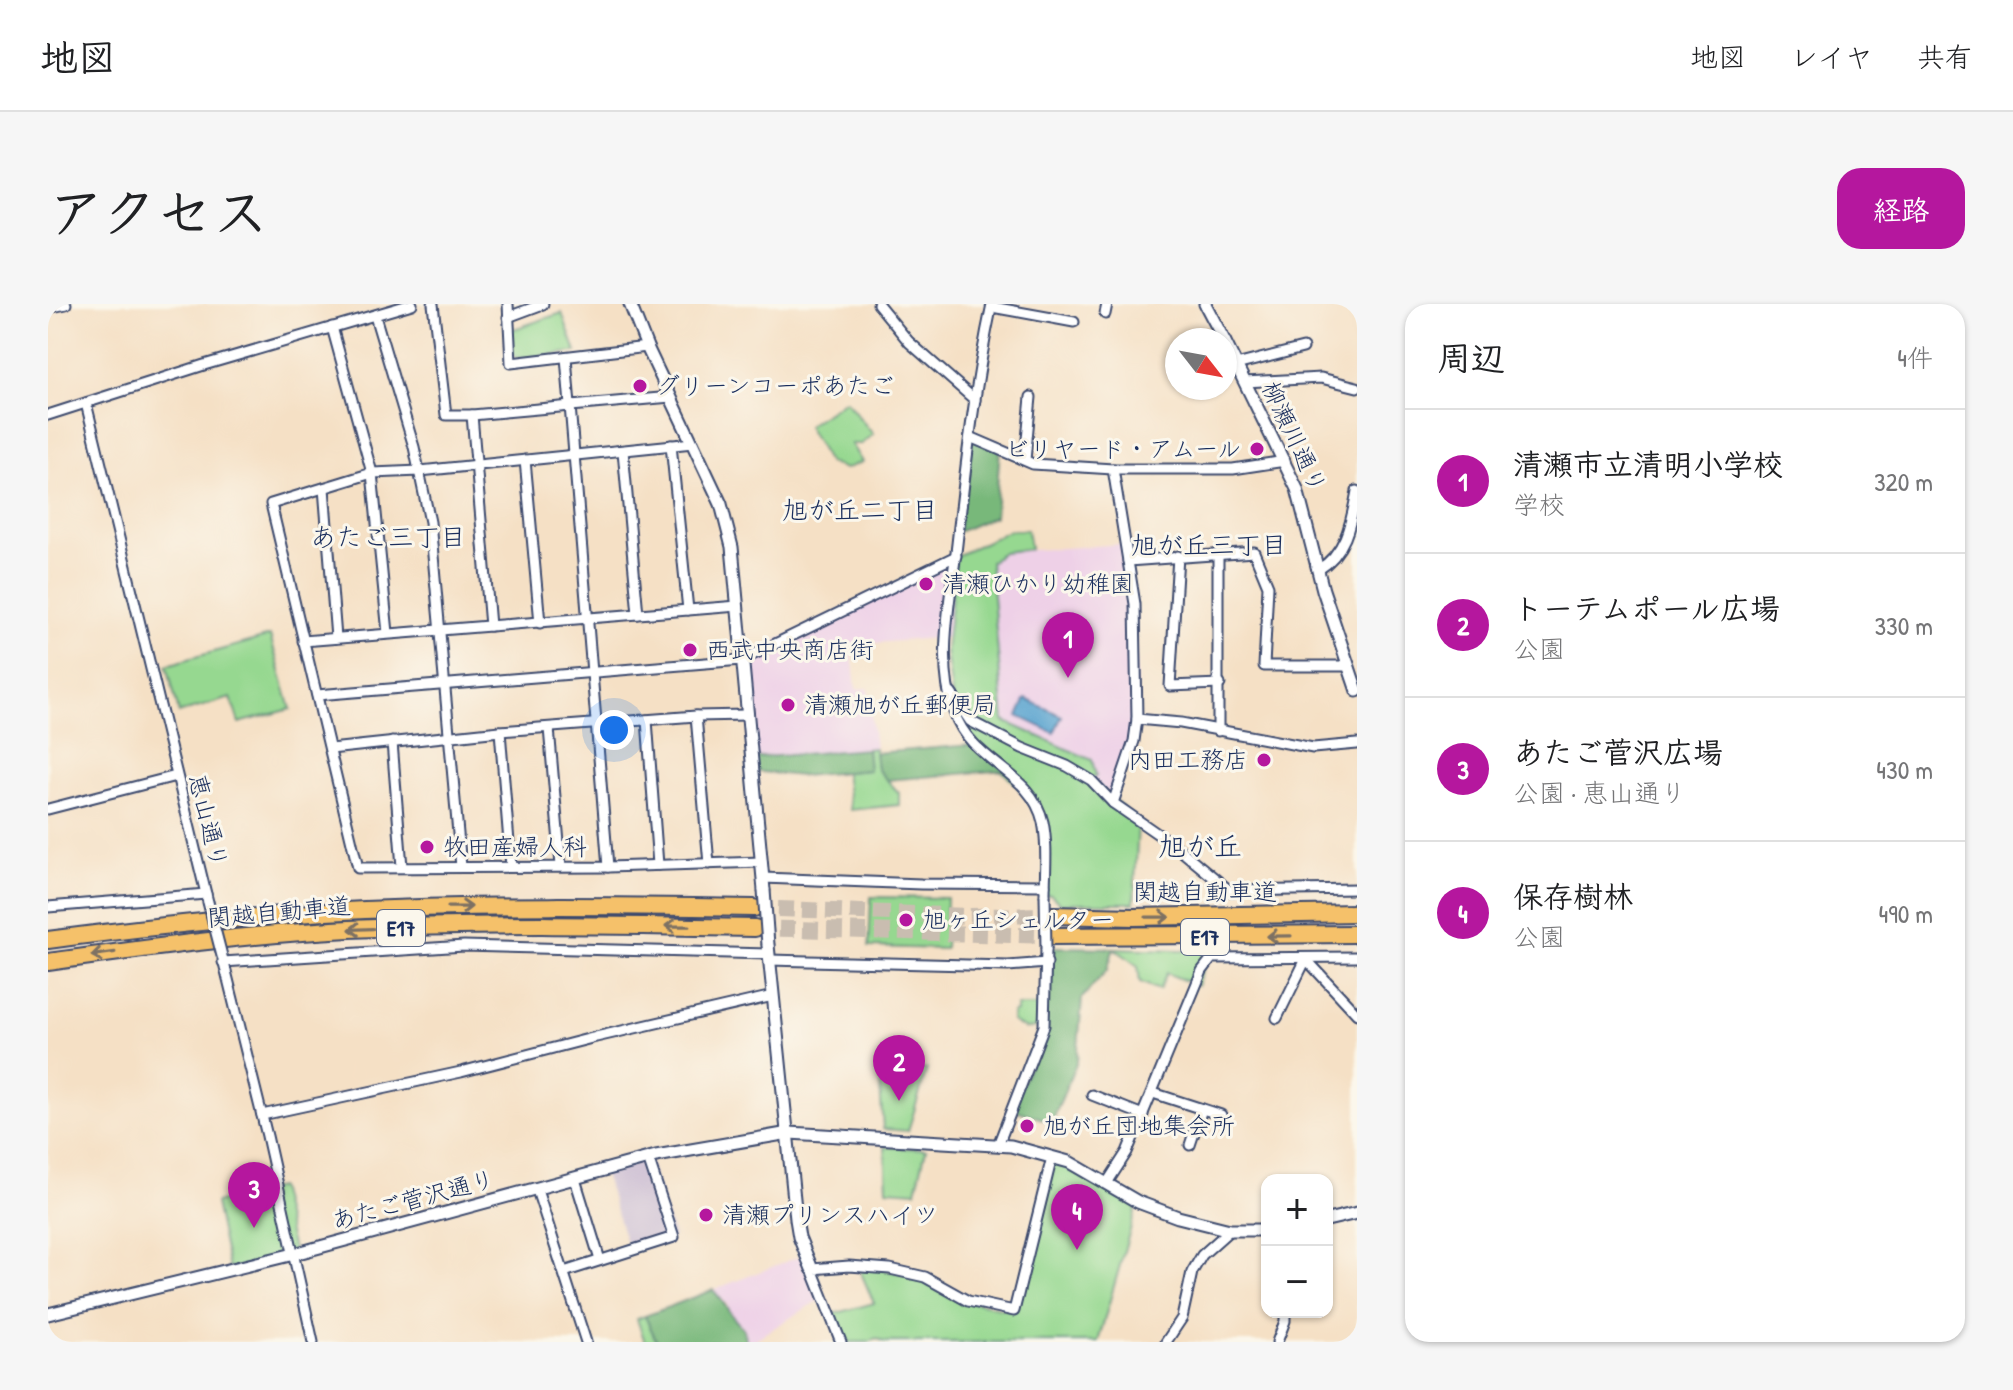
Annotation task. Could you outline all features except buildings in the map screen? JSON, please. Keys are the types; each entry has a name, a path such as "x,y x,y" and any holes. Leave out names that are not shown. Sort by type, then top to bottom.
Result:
{"highway":[{"name":"関越自動車道","path":"48,940 217,920 345,911 582,906 754,908"},
{"name":"関越自動車道","path":"1052,915 1134,917 1357,913"},
{"name":"関越自動車道","path":"48,962 249,937 348,929 587,924 755,928"},
{"name":"関越自動車道","path":"1049,942 1357,934"}],"street":[{"path":"48,308 66,304"},
{"path":"48,415 412,304"},
{"path":"433,304 446,415 671,397"},
{"path":"508,304 511,363 647,347"},
{"path":"508,317 543,304"},
{"path":"630,304 721,504 732,547 768,953 796,1219 799,1237 841,1342"},
{"path":"878,304 909,342 975,400"},
{"name":"柳瀬川通り","path":"1205,304 1218,328"},
{"path":"998,1145 1044,1026 1049,942 1044,824 1037,806 1006,770 972,745 955,715 949,691 946,651 949,602 975,400 992,305 1074,322"},
{"path":"375,316 420,471 430,522 461,867"},
{"path":"332,327 372,473 388,633"},
{"path":"1237,365 1303,348"},
{"path":"566,357 608,867"},
{"name":"柳瀬川通り","path":"1237,367 1285,461 1305,514 1318,570 1357,691"},
{"path":"1245,382 1321,378 1357,387"},
{"path":"1025,460 1031,397"},
{"name":"恵山通り","path":"86,403 262,1115 313,1342"},
{"path":"472,415 490,626"},
{"path":"970,437 1033,464 1113,469 1233,469 1285,461"},
{"path":"693,443 420,471 372,473 271,504 358,868 608,867 761,862"},
{"path":"671,445 688,610"},
{"path":"623,451 638,614"},
{"path":"525,460 540,623"},
{"path":"1113,469 1135,604 1137,719 1134,741 1113,803"},
{"path":"324,488 336,638"},
{"path":"1318,570 1340,552 1357,491"},
{"path":"1128,561 1254,552 1268,586 1264,666 1348,666"},
{"path":"1218,554 1218,731"},
{"path":"317,695 742,660 956,556"},
{"path":"1178,556 1170,686 1220,684"},
{"path":"303,641 738,606"},
{"path":"949,691 970,721 1091,780 1113,803 1178,848 1230,891 1357,889"},
{"path":"330,749 500,731 746,715"},
{"path":"696,716 709,864"},
{"path":"1137,719 1181,723 1313,748 1357,744"},
{"path":"647,720 658,865"},
{"path":"549,728 561,866"},
{"path":"500,731 511,867"},
{"path":"392,742 402,867"},
{"path":"48,809 176,776"},
{"path":"763,884 933,884 1045,890"},
{"path":"48,907 207,898"},
{"path":"223,959 464,946 768,953 1008,966 1047,963"},
{"path":"1107,1183 1127,1152 1202,971 1212,958 1357,957"},
{"path":"1306,959 1357,1014"},
{"path":"1277,1018 1306,959"},
{"path":"262,1115 461,1072 773,996"},
{"path":"1153,1093 1221,1115"},
{"path":"1092,1095 1143,1115"},
{"path":"1190,1145 1202,1109"},
{"name":"あたご菅沢通り","path":"48,1314 294,1254 648,1158 789,1133 998,1145 1052,1157 1083,1169 1147,1206 1230,1230 1261,1230"},
{"path":"812,1269 849,1266 890,1269 925,1277 968,1301 1014,1311 1052,1157"},
{"path":"564,1272 674,1237 648,1158"},
{"path":"575,1179 600,1260"},
{"path":"537,1190 586,1342"},
{"path":"1333,1219 1357,1213"},
{"path":"1166,1342 1182,1318 1192,1272 1202,1255 1230,1230"},
{"path":"1277,1342 1285,1318"}],"shaded area":[{"path":"1125,544 1135,604 1137,719 1113,803 1091,780 1092,760 1004,721 990,562 1003,552"},
{"path":"956,556 947,637 851,645 856,689 868,688 875,748 751,758 744,656"},
{"path":"648,1158 674,1237 629,1252 603,1171"},
{"path":"800,1256 818,1301 751,1342 746,1342 743,1328 731,1318 727,1304 713,1290"}],"green space":[{"path":"562,313 576,352 517,358 513,355 511,330"},
{"path":"845,400 873,434 861,444 851,444 862,462 845,469 828,463 807,426"},
{"path":"970,437 1000,448 995,516 958,532"},
{"path":"1010,530 1027,530 1030,549 1003,552 990,562 1004,721 1092,760 1096,776 1091,779 1138,822 1134,903 1059,903 1051,895 1045,895 1044,824 1037,806 989,758 955,715 946,651 956,556"},
{"path":"270,636 291,709 239,723 231,698 179,713 167,665"},
{"path":"972,745 1006,770 887,780 877,769 875,753"},
{"path":"875,748 877,769 899,793 899,805 850,810 845,772 868,770 867,749"},
{"path":"867,749 869,770 801,776 752,771 751,758"},
{"path":"871,897 947,898 945,949 869,947"},
{"path":"1114,948 1209,951 1197,986 1167,973 1159,990 1140,982 1138,966"},
{"path":"1114,948 1107,970 1082,998 1077,1061 1052,1122 1012,1109 1039,1042 1046,949"},
{"path":"1016,1006 1046,1006 1044,1026 1025,1029 1012,1021"},
{"path":"927,1069 908,1131 883,1129 879,1072"},
{"path":"885,1147 926,1149 916,1191 887,1189"},
{"path":"1052,1157 1138,1202 1098,1342 885,1342 876,1338 869,1342 841,1342 830,1315 874,1303 858,1266 925,1277 968,1301 1014,1311"},
{"path":"278,1187 294,1254 229,1269 215,1203"},
{"path":"713,1290 743,1328 746,1342 657,1342 645,1316"},
{"path":"645,1316 657,1342 645,1342 637,1319"}],"water":[{"path":"1026,699 1062,716 1054,733 1018,716"}],"tunnel":[{"path":"754,908 969,916 1052,915"},
{"path":"755,928 1052,936"}],"place":[{"name":"グリーンコーポあたご","path":"640,386"},
{"name":"ビリヤード・アムール","path":"1257,449"},
{"name":"清瀬ひかり幼稚園","path":"926,584"},
{"name":"西武中央商店街","path":"690,650"},
{"name":"清瀬市立清明小学校","path":"1068,678"},
{"name":"清瀬旭が丘郵便局","path":"788,705"},
{"name":"内田工務店","path":"1264,760"},
{"name":"牧田産婦人科","path":"427,847"},
{"name":"旭ヶ丘シェルター","path":"906,920"},
{"name":"トーテムポール広場","path":"899,1101"},
{"name":"旭が丘団地集会所","path":"1027,1126"},
{"name":"清瀬プリンスハイツ","path":"706,1215"},
{"name":"あたご菅沢広場","path":"254,1228"},
{"name":"保存樹林","path":"1077,1250"}],"district":[{"name":"旭が丘二丁目","path":"860,510"},
{"name":"あたご三丁目","path":"388,537"},
{"name":"旭が丘三丁目","path":"1209,545"},
{"name":"旭が丘","path":"1200,846"}]}
